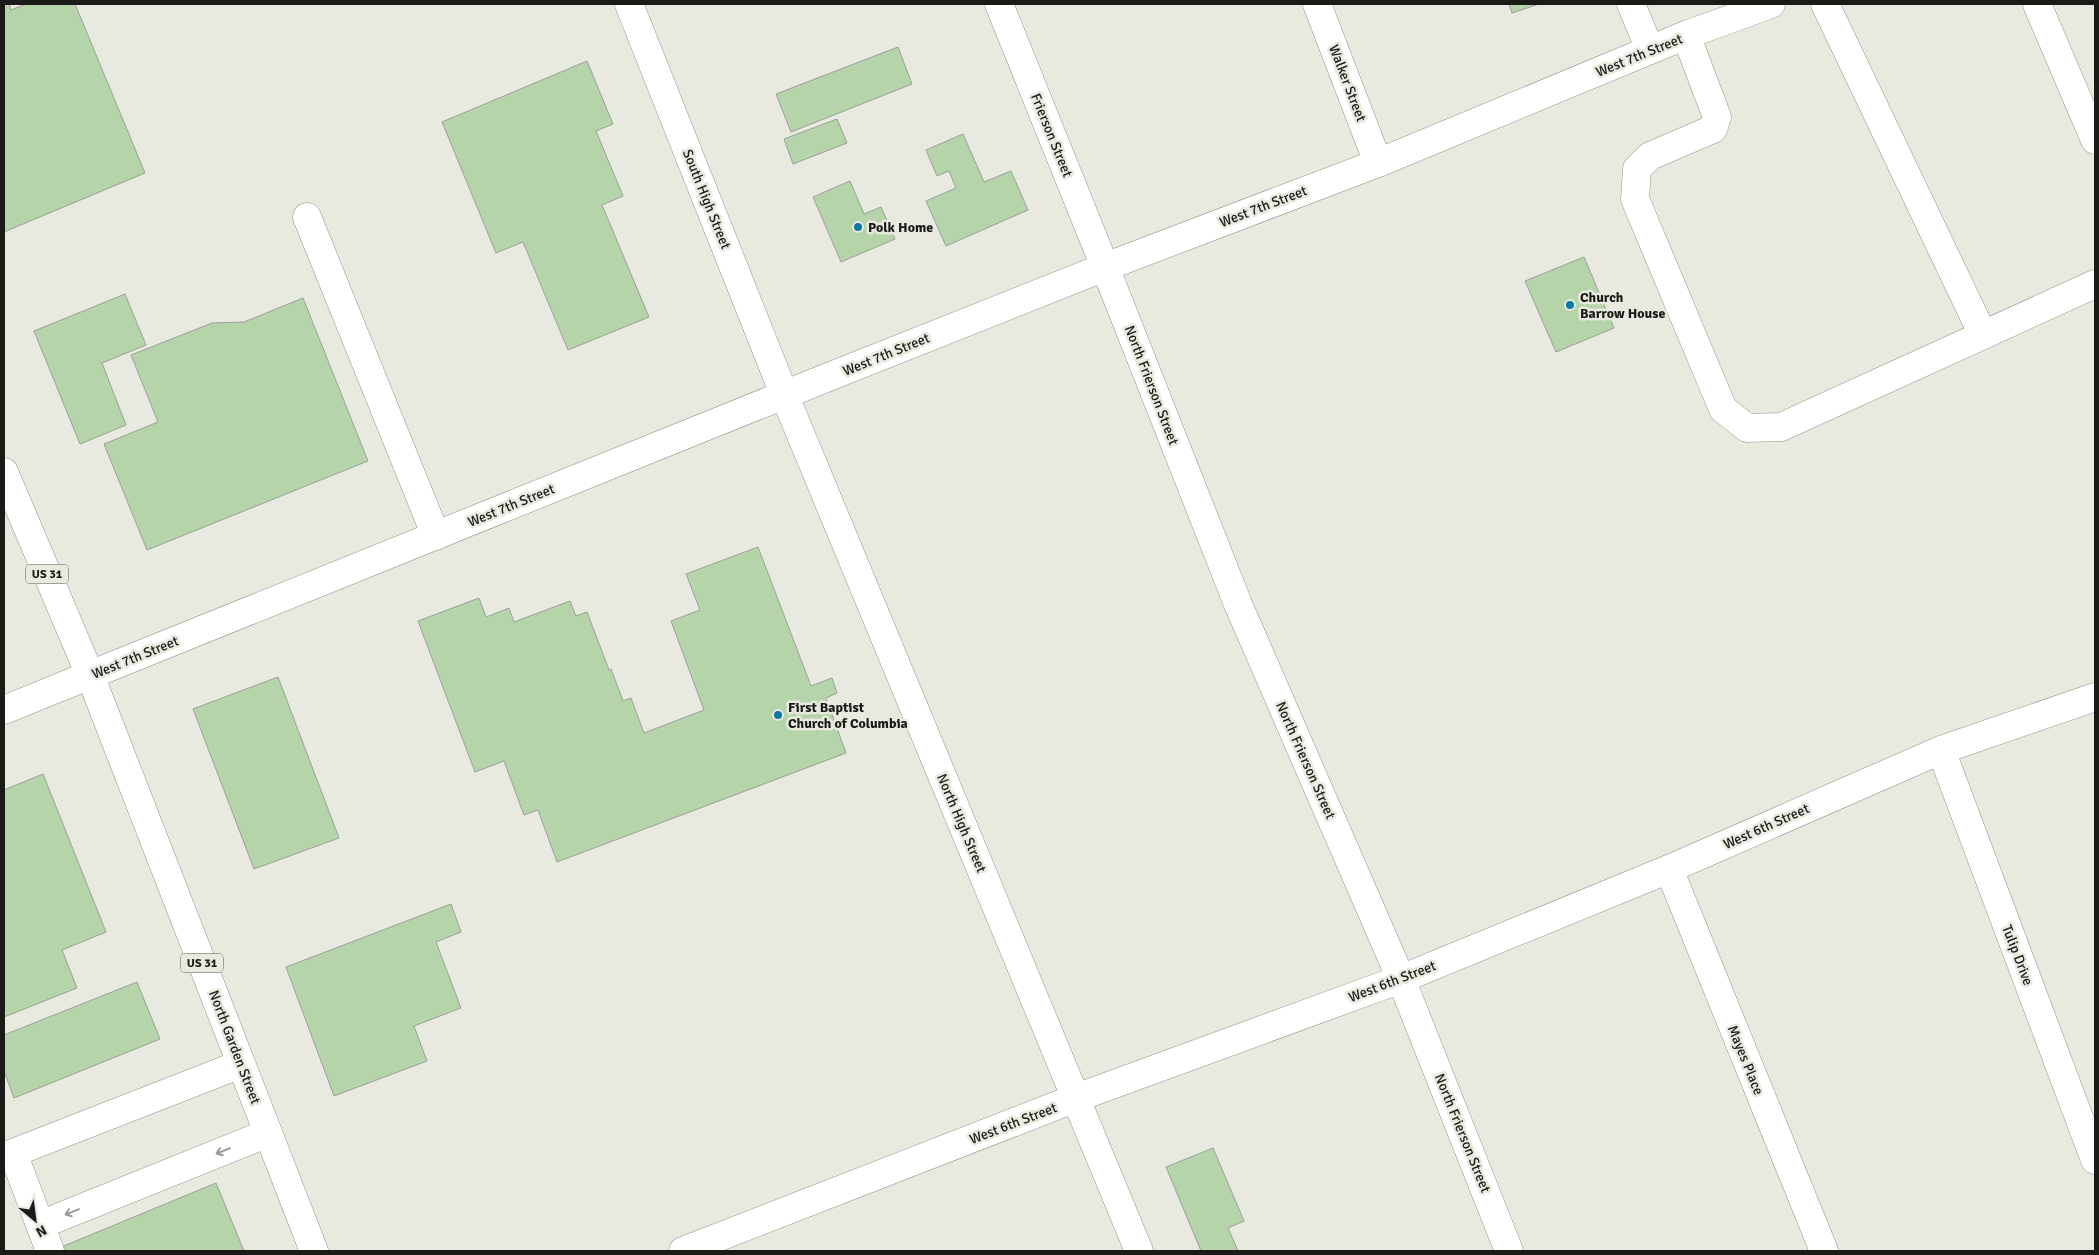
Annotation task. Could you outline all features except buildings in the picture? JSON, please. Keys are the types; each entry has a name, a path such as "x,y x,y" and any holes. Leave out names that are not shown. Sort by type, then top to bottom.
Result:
{"street":[{"name":"South High Street","path":"629,4 784,394"},
{"name":"Frierson Street","path":"999,4 1106,267"},
{"name":"Walker Street","path":"1317,4 1378,163"},
{"path":"1631,4 1650,50"},
{"name":"West 7th Street","path":"4,710 784,394 1106,267 1378,163 1686,35 1771,4"},
{"path":"1825,4 1983,335"},
{"path":"2037,4 2095,140"},
{"path":"1686,35 1717,118 1713,129 1650,156 1637,169 1635,200 1722,409 1747,428 1781,427 2095,284"},
{"path":"307,217 436,536"},
{"name":"North Frierson Street","path":"1106,267 1238,604 1401,979 1510,1251"},
{"name":"North High Street","path":"784,394 1139,1251"},
{"name":"US 31","path":"4,472 90,675"},
{"name":"North Garden Street","path":"90,675 314,1251"},
{"name":"West 6th Street","path":"683,1251 1076,1098 1401,979 1669,869 1941,750 2095,697"},
{"name":"Tulip Drive","path":"1941,750 2095,1160"},
{"name":"Mayes Place","path":"1669,869 1824,1251"},
{"path":"50,1251 13,1153 241,1064"},
{"path":"40,1225 268,1133"}],"place":[{"name":"Polk Home","path":"858,227"},
{"name":"Church Barrow House","path":"1570,305"},
{"name":"First Baptist Church of Columbia","path":"778,715"}]}
